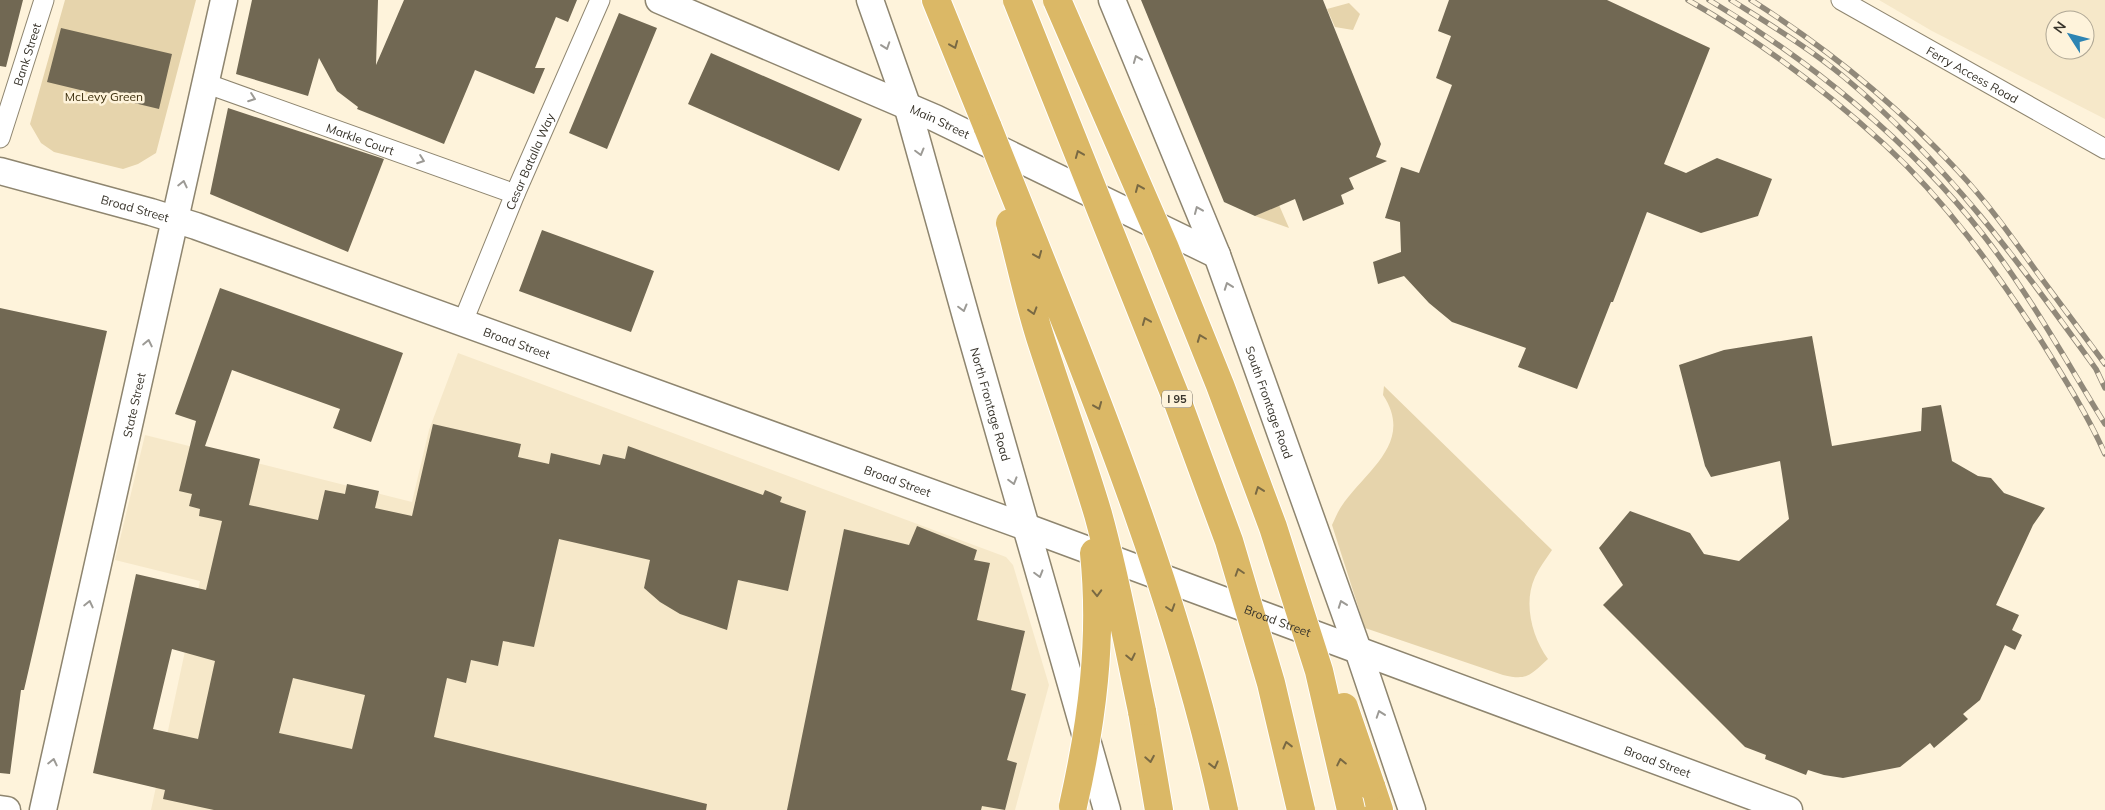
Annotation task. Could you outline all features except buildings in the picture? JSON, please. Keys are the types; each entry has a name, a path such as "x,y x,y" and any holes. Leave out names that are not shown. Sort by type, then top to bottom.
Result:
{"highway":[{"path":"936,0 1128,482 1154,555 1198,701 1224,810"},
{"name":"I 95","path":"1017,0 1181,409 1226,532 1252,612 1301,810"},
{"path":"1057,0 1164,246 1220,385 1273,527 1339,692 1375,798"},
{"path":"988,128 1028,296 1070,424 1110,563 1142,711 1159,810"},
{"path":"1070,424 1093,545 1098,623 1093,702 1084,759 1072,808"},
{"path":"1273,527 1319,671 1351,810"}],"main road":[{"name":"State Street","path":"43,810 224,0"},
{"name":"Main Street","path":"659,0 907,105 1217,255"},
{"name":"North Frontage Road","path":"870,0 907,105 1106,810"},
{"name":"South Frontage Road","path":"1112,0 1217,255 1358,650 1412,810"},
{"name":"Broad Street","path":"0,172 175,219 1026,527 1789,810"},
{"path":"0,808 7,810"}],"street":[{"name":"Bank Street","path":"0,138 44,0"},
{"name":"Cesar Batalla Way","path":"462,324 515,194 600,0"},
{"name":"Ferry Access Road","path":"1841,0 2105,149"},
{"name":"Markle Court","path":"206,83 515,194"}],"shaded area":[{"path":"1879,0 2105,0 2105,119 1932,31"},
{"path":"458,353 1006,557 1013,565 1049,685 1015,810 151,810 200,581 115,560 145,435 412,502 429,430"}],"green space":[{"name":"McLevy Green","path":"65,0 196,0 156,153 138,164 123,169 54,152 41,143 30,124"},
{"path":"1349,3 1360,14 1353,30 1335,27 1327,9"},
{"path":"1279,205 1289,228 1255,216"},
{"path":"1384,386 1552,550 1531,587 1531,620 1538,641 1548,659 1532,673 1523,677 1503,675 1365,628 1332,525 1341,507 1383,456 1390,442 1393,428 1391,412 1383,395"}],"railway":[{"path":"1688,0 1740,32 1815,85 1885,145 1929,189 1987,262 2023,313 2074,395 2105,454"},
{"path":"1709,0 1785,49 1822,77 1892,136 1925,168 1955,201 2001,258 2105,424"},
{"path":"1731,0 1831,66 1916,144 1949,179 2010,252 2096,369 2105,388"},
{"path":"1751,0 1834,58 1911,123 1935,147 1969,183 1990,209 2105,364"}]}
